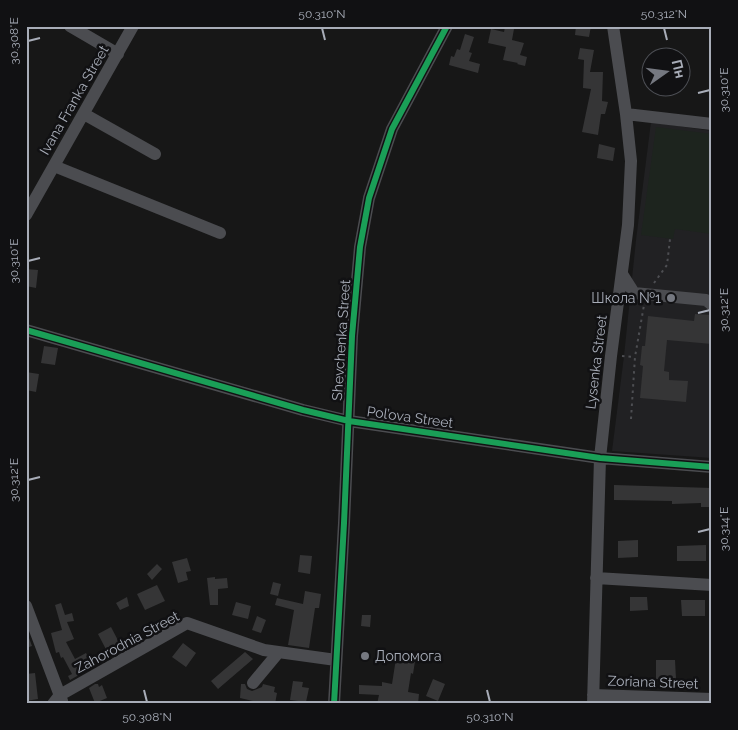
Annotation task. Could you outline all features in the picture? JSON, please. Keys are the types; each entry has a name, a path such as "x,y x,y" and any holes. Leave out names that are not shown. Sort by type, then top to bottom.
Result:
{"street":[{"path":"70,26 118,54"},
{"name":"Ivana Franka Street","path":"26,215 133,26"},
{"name":"Shevchenka Street","path":"334,704 352,336 360,246 369,198 392,129 447,26"},
{"name":"Lysenka Street","path":"593,700 600,458 628,225 631,161 614,26"},
{"path":"84,114 155,154"},
{"path":"626,114 712,124"},
{"path":"54,166 220,233"},
{"path":"622,274 634,293 706,300 712,304"},
{"name":"Pol’ova Street","path":"26,330 303,410 349,421 600,458 712,467"},
{"path":"596,578 712,584"},
{"path":"26,606 59,701"},
{"name":"Zahorodnia Street","path":"59,701 187,623 264,650 336,660"},
{"path":"253,683 278,653"},
{"name":"Zoriana Street","path":"593,700 712,699"}],"path":[{"path":"631,419 635,356 646,294 667,264 670,239"}],"shaded area":[{"name":"Школа №1","path":"651,122 712,131 712,458 612,451"},
{"path":"656,127 712,134 712,234 675,229 673,239 641,235"}],"building":[{"path":"576,26 591,26 589,37 575,35"},
{"path":"505,27 514,29 512,40 524,43 520,55 527,57 525,66 503,60 506,47 488,43 491,29 504,32"},
{"path":"465,34 474,37 469,52 472,53 469,61 480,64 478,73 449,65 451,56 454,57 457,49 460,50"},
{"path":"580,48 594,50 590,72 603,72 602,101 608,102 605,114 601,114 598,135 582,132 591,89 583,88 584,60 578,59"},
{"path":"599,144 615,148 613,161 597,158"},
{"path":"26,269 38,270 36,288 26,286"},
{"path":"695,314 712,315 712,344 667,340 664,371 669,372 669,380 688,381 686,402 640,398 643,366 640,365 642,346 645,346 648,316 694,321"},
{"path":"44,346 58,348 55,365 41,363"},
{"path":"26,372 39,374 36,392 26,390"},
{"path":"614,485 712,488 712,507 701,507 701,503 672,504 672,501 614,500"},
{"path":"638,540 638,557 618,558 618,541"},
{"path":"706,545 706,561 677,561 677,546"},
{"path":"300,555 312,556 310,574 298,572"},
{"path":"187,558 191,571 186,572 188,580 178,583 172,562"},
{"path":"157,564 162,569 152,580 147,574"},
{"path":"215,577 215,579 227,578 228,588 218,589 218,605 210,605 207,578"},
{"path":"273,582 281,584 278,596 270,594"},
{"path":"157,585 165,601 145,610 137,594"},
{"path":"305,591 321,594 319,608 315,608 309,648 288,645 294,610 275,605 277,598 303,604"},
{"path":"127,597 129,606 120,610 116,603"},
{"path":"630,597 647,597 648,610 630,611"},
{"path":"681,600 705,600 705,616 682,616"},
{"path":"236,602 251,606 248,619 232,615"},
{"path":"61,603 65,615 72,613 74,621 67,622 74,639 66,642 75,659 86,653 93,667 70,680 68,676 72,674 63,657 61,658 59,652 56,653 51,633 62,630 55,605"},
{"path":"362,615 371,615 370,627 361,626"},
{"path":"257,616 266,620 261,633 252,630"},
{"path":"111,627 123,650 110,657 98,634"},
{"path":"26,630 32,646 26,648"},
{"path":"183,643 196,653 186,667 172,657"},
{"path":"245,652 253,659 218,689 211,681"},
{"path":"397,652 416,655 408,692 419,694 418,704 387,702 387,704 377,704 379,695 359,694 359,685 382,686 382,682 392,684"},
{"path":"656,660 675,660 676,679 656,679"},
{"path":"35,673 38,699 26,701 26,674"},
{"path":"433,679 445,684 438,701 426,696"},
{"path":"293,681 303,682 302,687 309,688 306,702 290,700"},
{"path":"98,684 99,687 102,685 107,698 95,703 89,688"},
{"path":"241,684 245,684 247,689 252,691 262,687 263,684 275,687 274,692 277,693 275,704 266,704 240,698"}],"cycle path":[{"path":"334,704 352,336 360,247 369,198 392,129 447,26"},
{"path":"26,330 303,410 349,421 600,458 712,467"}],"place":[{"name":"Школа №1","path":"671,298"},
{"name":"Допомога","path":"365,656"}]}
